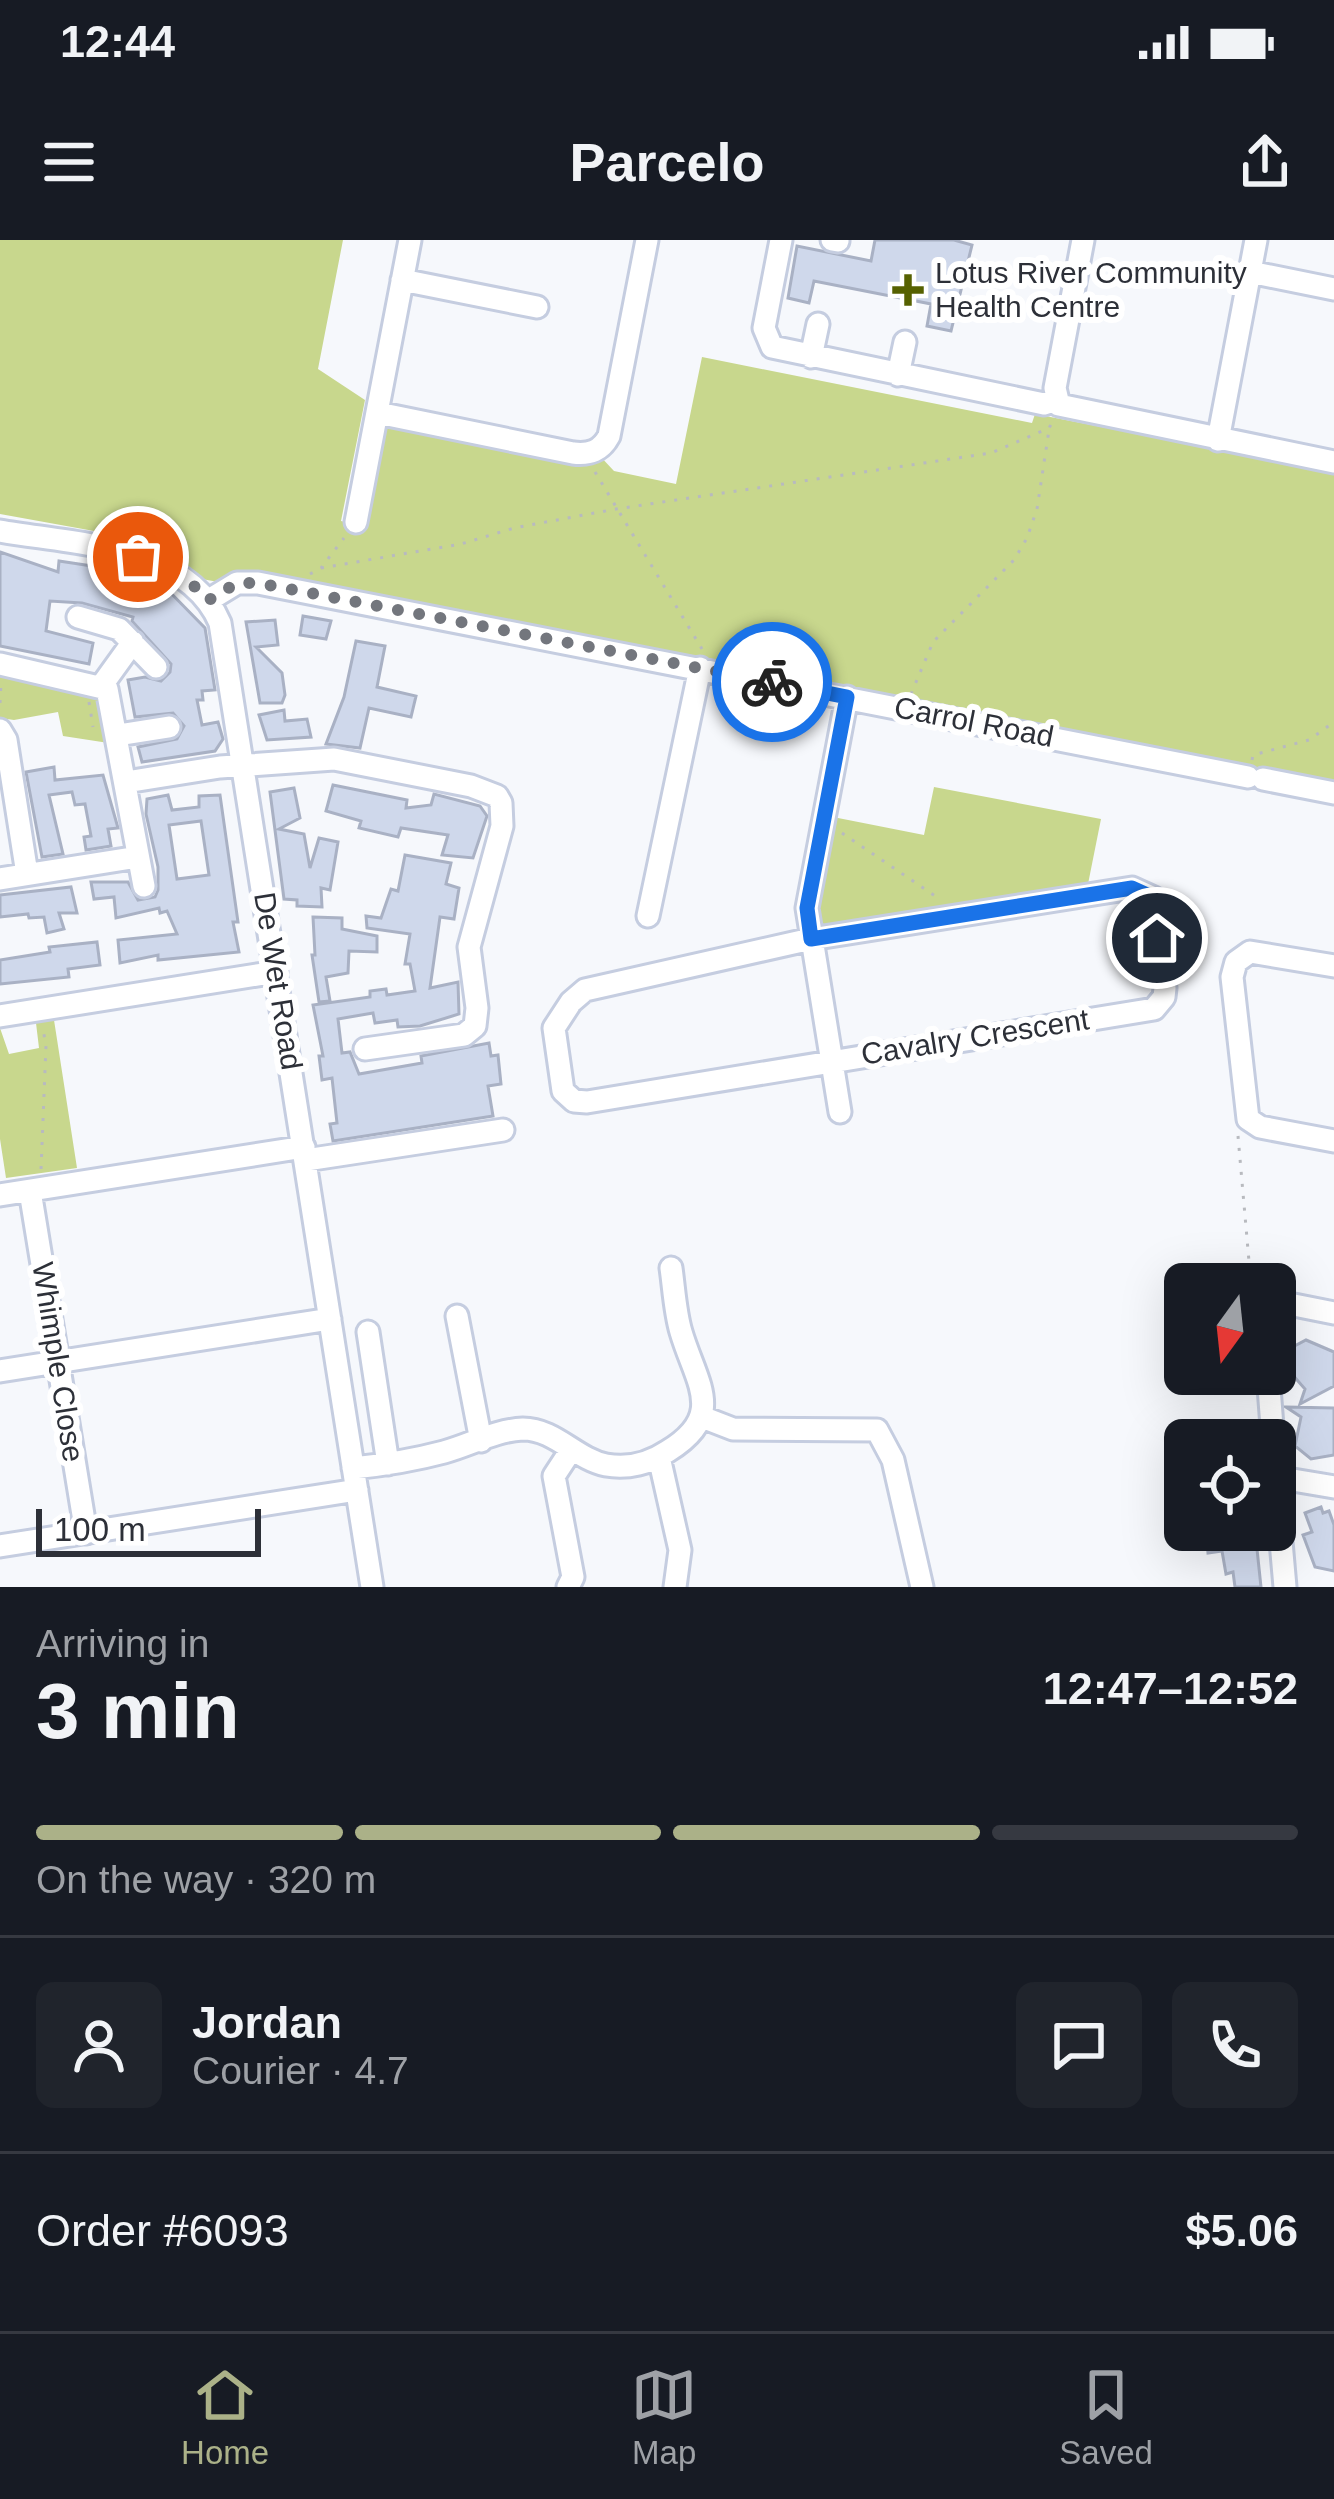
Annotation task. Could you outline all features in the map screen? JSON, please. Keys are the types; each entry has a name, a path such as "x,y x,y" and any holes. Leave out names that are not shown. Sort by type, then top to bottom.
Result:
{"street":[{"path":"356,522 410,240"},
{"path":"378,413 586,454 599,449 609,436 647,240"},
{"path":"781,240 765,335 772,347 1334,462"},
{"path":"1058,402 1083,240"},
{"path":"1218,440 1256,240"},
{"path":"1250,272 1334,289"},
{"path":"402,280 537,307"},
{"path":"811,358 818,324"},
{"path":"898,375 905,342"},
{"path":"0,530 152,561 180,573 209,600"},
{"name":"Carrol Road","path":"209,600 237,583 287,589 1334,793"},
{"name":"De Wet Road","path":"209,600 224,637 372,1587"},
{"path":"78,616 111,626 156,667"},
{"path":"96,693 133,642"},
{"path":"0,664 111,695 144,886"},
{"path":"648,916 700,668"},
{"path":"840,1112 807,908 847,697"},
{"path":"118,735 169,728"},
{"path":"0,730 27,874"},
{"path":"126,782 244,765 346,760 471,786 497,796 502,826 472,928 470,973 477,1016 469,1033 365,1049"},
{"path":"0,879 138,857"},
{"name":"Cavalry Crescent","path":"811,939 1132,888 1154,898 1159,915 1157,949 1165,988 1154,1009 832,1059"},
{"path":"811,939 585,990 555,1022 554,1043 563,1091 579,1102 832,1059"},
{"path":"1334,967 1265,953 1241,956 1232,976 1248,1119 1260,1127 1334,1141"},
{"path":"0,1016 276,972"},
{"path":"0,1195 503,1130"},
{"name":"Whimple Close","path":"36,1190 57,1361 86,1533"},
{"path":"0,1546 355,1479 388,1464 504,1431 543,1432 591,1461 622,1467 659,1457 693,1432 702,1417 702,1393 677,1320 671,1268"},
{"path":"1296,1306 1334,1313"},
{"path":"457,1316 481,1441"},
{"path":"0,1370 330,1319"},
{"path":"368,1332 388,1464"},
{"path":"702,1417 733,1429 877,1430 893,1460 922,1587"},
{"path":"568,1587 573,1576 554,1476 571,1450"},
{"path":"659,1457 680,1550 675,1587"},
{"path":"1296,1479 1334,1487"},
{"path":"1282,1551 1285,1587"}],"path":[{"path":"904,709 933,642 1014,560 1027,538 1058,402"},
{"path":"321,568 461,544 514,528 616,509 991,453 1049,428"},
{"path":"586,454 704,652 700,668"},
{"path":"287,589 321,568 356,522"},
{"path":"0,703 2,683"},
{"path":"96,693 92,727 118,735"},
{"path":"1255,778 1252,755 1310,740 1334,722"},
{"path":"832,826 936,897"},
{"path":"36,1190 46,1046 39,1010"},
{"path":"1248,1119 1238,1135 1249,1263"}],"green space":[{"path":"0,240 343,240 318,369 365,400 341,521 361,526 383,431 392,425 599,455 614,471 676,484 702,357 1032,423 1035,414 1334,472 1334,784 202,579 163,554 163,549 116,535 0,514"},
{"path":"0,669 97,689 115,744 63,736 58,712 0,718"},
{"path":"934,787 1101,819 1087,889 822,928 816,913 833,817 924,835"},
{"path":"54,1020 77,1168 6,1178 0,1139 0,1028 9,1054 39,1048 36,1023"}],"building":[{"name":"Lotus River Community Health Centre","path":"875,240 954,240 972,245 951,331 927,326 931,304 814,281 809,303 788,298 797,246 871,261"},
{"path":"0,552 58,572 59,561 105,568 101,583 137,590 140,575 161,583 205,628 215,690 202,691 203,700 197,700 202,725 218,722 223,739 215,751 142,762 138,747 177,739 184,726 173,713 135,717 128,680 161,681 171,664 133,617 82,603 50,601 46,631 93,643 89,664 0,646"},
{"path":"303,616 331,621 326,639 300,635"},
{"path":"275,620 278,645 256,647 282,673 285,695 282,703 260,703 246,622"},
{"path":"356,641 385,646 377,687 416,696 411,717 369,708 360,748 326,744 344,697"},
{"path":"284,710 285,721 307,719 311,737 267,740 259,715"},
{"path":"54,767 55,780 103,775 118,828 108,829 111,846 86,850 84,837 91,836 85,804 75,805 72,792 49,795 63,854 42,857 26,772"},
{"path":"333,785 407,800 406,808 431,805 434,794 480,806 487,816 473,858 442,855 448,835 401,828 398,837 359,828 361,821 326,811"},
{"path":"294,788 300,818 279,829 304,834 310,868 319,838 338,842 330,890 321,888 322,907 297,906 297,900 284,899 270,792"},
{"path":"168,795 172,810 199,807 199,796 220,795 239,952 158,960 158,955 120,963 118,940 177,934 167,911 160,913 159,908 116,918 114,897 94,899 91,882 128,882 138,900 155,897 158,867 147,799","holes":["201,821 209,875 177,879 169,825"]},
{"path":"405,855 451,863 446,884 459,888 454,919 440,917 430,988 458,982 459,1014 420,1026 398,1027 397,1020 375,1023 373,1013 338,1019 342,1053 350,1052 359,1074 422,1063 421,1056 489,1043 491,1056 498,1055 501,1084 488,1086 493,1116 333,1141 330,1124 337,1123 332,1078 322,1080 319,1056 323,1056 313,1005 370,997 370,991 386,989 387,995 415,991 410,964 405,964 410,934 367,928 366,916 381,918 391,889 398,891"},
{"path":"71,887 77,913 59,913 64,929 47,933 44,917 29,918 28,914 0,917 0,895"},
{"path":"313,917 342,918 342,929 377,936 377,952 349,951 348,973 326,977 330,1001 319,1002 312,955"},
{"path":"97,942 100,965 68,969 69,977 0,984 0,960 50,952 49,947"},
{"path":"1306,1340 1334,1352 1334,1386 1300,1404 1305,1389 1296,1379 1296,1345"},
{"path":"1286,1407 1334,1408 1334,1455 1311,1459 1296,1447 1301,1417"},
{"path":"1321,1507 1323,1513 1329,1511 1334,1525 1334,1571 1315,1567 1303,1535 1312,1532 1305,1513"},
{"path":"1222,1551 1257,1551 1261,1587 1235,1587 1233,1572 1226,1574"}],"way so far":[{"path":"138,557 180,573 209,600 237,583 258,583 772,682"}],"place":[{"name":"Lotus River Community Health Centre","path":"908,290"}],"route":[{"path":"772,682 847,697 807,908 811,939 1132,888 1154,898 1159,915 1157,938"}]}
